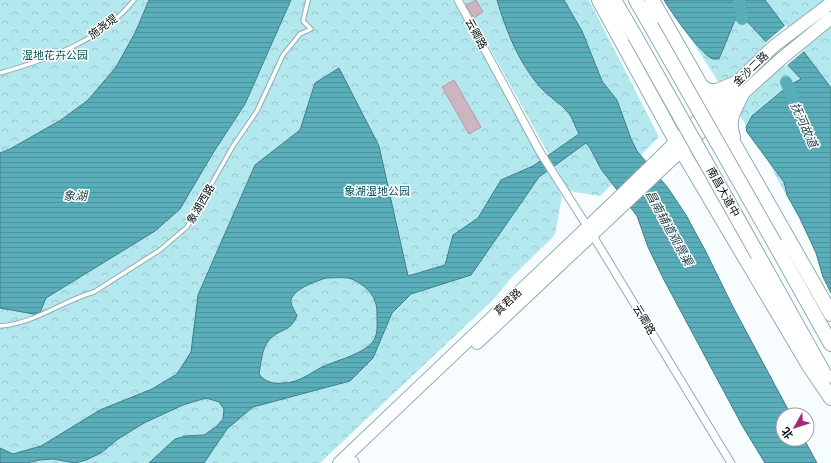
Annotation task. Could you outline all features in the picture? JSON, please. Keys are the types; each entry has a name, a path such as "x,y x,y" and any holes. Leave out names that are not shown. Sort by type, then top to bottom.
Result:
{"highway":[{"path":"599,0 679,145 808,364 831,398"},
{"name":"南昌大道中","path":"614,0 831,386"},
{"name":"南昌大道中","path":"636,0 831,344"},
{"path":"652,0 831,314"},
{"path":"700,85 708,91 739,89 731,117 730,127 736,147"}],"main road":[{"name":"金沙二路","path":"739,89 774,46 831,3"},
{"name":"金沙二路","path":"679,145 739,89 781,59 831,18"},
{"name":"真君路","path":"340,463 620,203 679,145"},
{"name":"真君路","path":"353,463 590,231"}],"street":[{"name":"云卿路","path":"458,0 540,152 590,231 731,463"}],"lane":[{"name":"施尧堤","path":"0,73 32,64 75,46 104,28 134,0"},
{"name":"象湖西路","path":"0,326 25,322 84,295 94,292 160,250 187,227 233,146 257,111 282,55 300,34 311,29 303,20 308,0"}],"green space":[{"name":"湿地花卉公园","path":"0,0 149,0 135,33 116,67 88,100 61,120 10,149 0,153"},
{"name":"象湖湿地公园","path":"291,0 453,0 562,196 555,235 511,278 494,299 320,463 0,463 0,299 46,298 154,231 213,153 245,104"},
{"path":"463,0 589,0 659,137 600,196 569,191"},
{"path":"666,0 831,0 831,279 762,150"}],"water":[{"name":"象湖","path":"149,0 291,0 245,104 213,153 180,209 155,231 46,298 39,315 0,308 0,153 10,149 61,120 88,100 116,67 135,33"},
{"name":"昌南辅道观景渠","path":"497,0 564,0 582,31 602,81 617,100 631,139 637,151 668,188 686,215 787,407 775,407 775,447 808,447 817,463 765,463 743,427 664,280 648,247 637,216 601,169 586,143 539,177 471,275 411,294 392,313 373,358 350,381 253,407 227,429 204,463 149,463 175,439 186,436 204,435 216,427 223,419 224,409 219,402 206,398 183,405 144,423 118,439 101,453 86,460 75,463 53,459 27,463 0,463 0,448 13,454 41,446 100,410 152,389 177,374 191,352 198,295 255,165 300,130 315,83 339,68 379,146 408,276 445,265 453,235 478,218 501,180 533,166 579,134 568,112 547,94 532,78 509,35","holes":["326,278 352,279 364,286 371,293 375,301 377,310 377,331 374,340 370,345 358,353 322,367 299,380 289,383 273,383 261,377 259,374 261,361 263,351 267,343 273,336 292,325 295,321 297,315 291,305 294,294 316,281"]},
{"path":"664,0 765,0 831,88 831,293 823,277 816,253 799,216 787,195 784,182 747,132 746,127 752,116 788,86 801,79 741,15 735,20 719,59 713,59 701,50 694,42"}],"pier":[{"path":"786,25 805,50 786,66 765,43"}],"building":[{"path":"476,0 483,12 474,18 466,5"},
{"path":"454,80 481,127 469,134 442,87"}],"waterway":[{"name":"抚河故道","path":"739,0 742,19"},
{"name":"抚河故道","path":"786,82 794,101"}]}
